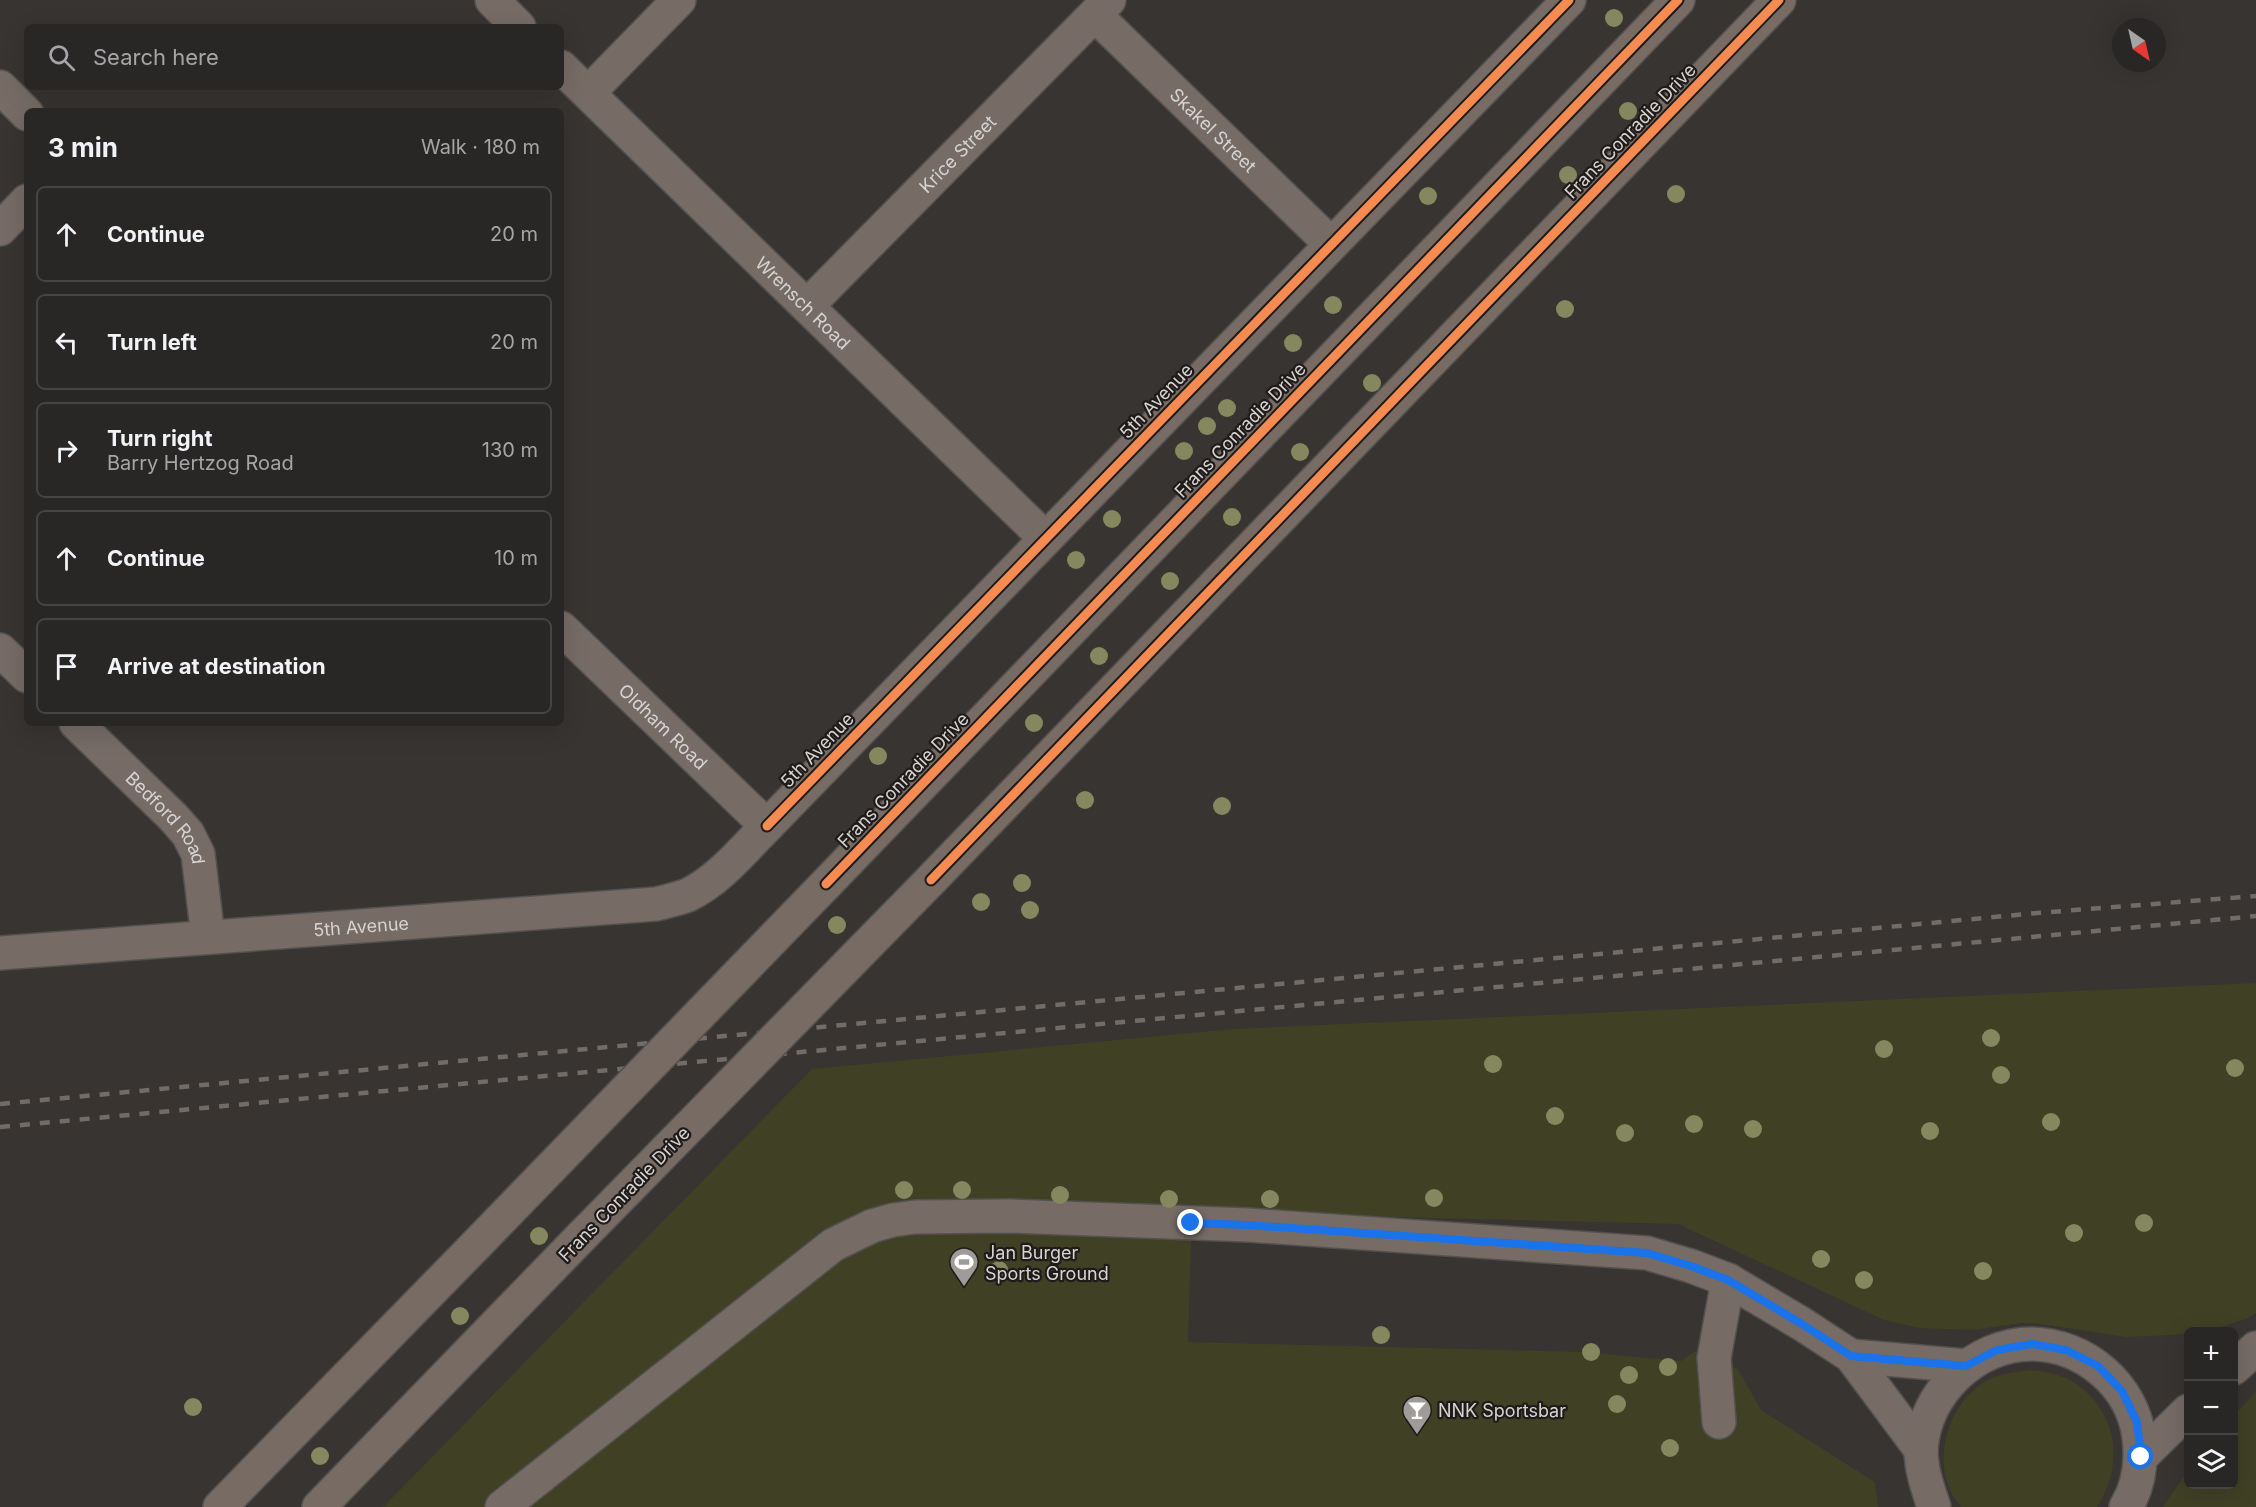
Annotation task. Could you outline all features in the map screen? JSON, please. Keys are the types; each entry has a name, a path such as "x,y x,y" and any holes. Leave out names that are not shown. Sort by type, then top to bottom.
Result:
{"main road":[{"name":"Frans Conradie Drive","path":"220,1507 826,884 1678,0"},
{"name":"Frans Conradie Drive","path":"319,1507 931,880 1779,0"}],"street":[{"path":"492,0 516,24"},
{"path":"588,93 679,0"},
{"name":"5th Avenue","path":"0,953 656,904 686,896 702,887 720,873 767,826 1569,0"},
{"name":"Skakel Street","path":"1102,8 1331,244"},
{"name":"Krice Street","path":"807,306 1102,8"},
{"name":"Wrensch Road","path":"564,70 1045,538"},
{"path":"0,87 24,111"},
{"path":"0,229 24,204"},
{"name":"Oldham Road","path":"564,631 767,826"},
{"path":"0,650 24,673"},
{"name":"Bedford Road","path":"79,726 188,834 198,854 208,938"},
{"path":"502,1507 816,1257 843,1239 872,1226 915,1217 998,1216 1248,1225 1647,1253 1728,1280 1851,1356 1921,1450"},
{"path":"1719,1422 1714,1358 1728,1280"},
{"path":"1934,1507 1924,1480 1921,1450 1927,1418 1943,1389 1966,1366 1997,1350 2032,1344 2066,1350 2098,1366 2122,1391 2137,1422 2141,1457 2134,1494 2126,1507"},
{"path":"2238,1364 2256,1348"},
{"path":"1851,1356 1966,1366"},
{"path":"2141,1457 2184,1415"}],"green space":[{"path":"2256,983 2256,1313 2221,1327 2184,1327 2184,1334 2172,1335 2126,1337 2022,1323 1972,1330 1919,1328 1884,1320 1678,1224 1192,1212 1188,1342 1583,1352 1681,1361 1695,1351 1738,1369 1761,1410 1875,1482 1878,1507 383,1507 812,1069 1233,1029"},
{"path":"2031,1370 2065,1377 2090,1395 2101,1409 2113,1440 2114,1457 2106,1491 2097,1507 1961,1507 1951,1492 1945,1475 1946,1439 1951,1422 1960,1406 1986,1381 2014,1372"},
{"path":"2256,1392 2256,1507 2163,1507 2184,1476 2184,1489 2238,1489 2238,1411"}],"railway":[{"path":"0,1104 2037,913 2256,896"},
{"path":"0,1127 2256,916"}],"cycle path":[{"path":"767,826 1569,0"},
{"path":"826,884 1678,0"},
{"path":"931,880 1779,0"}],"place":[{"name":"Jan Burger Sports Ground","path":"964,1288"},
{"name":"NNK Sportsbar","path":"1417,1436"}],"route":[{"path":"1191,1223 1647,1253 1728,1280 1851,1356 1966,1366 1997,1350 2032,1344 2066,1350 2098,1366 2122,1391 2137,1422 2141,1457"}]}
